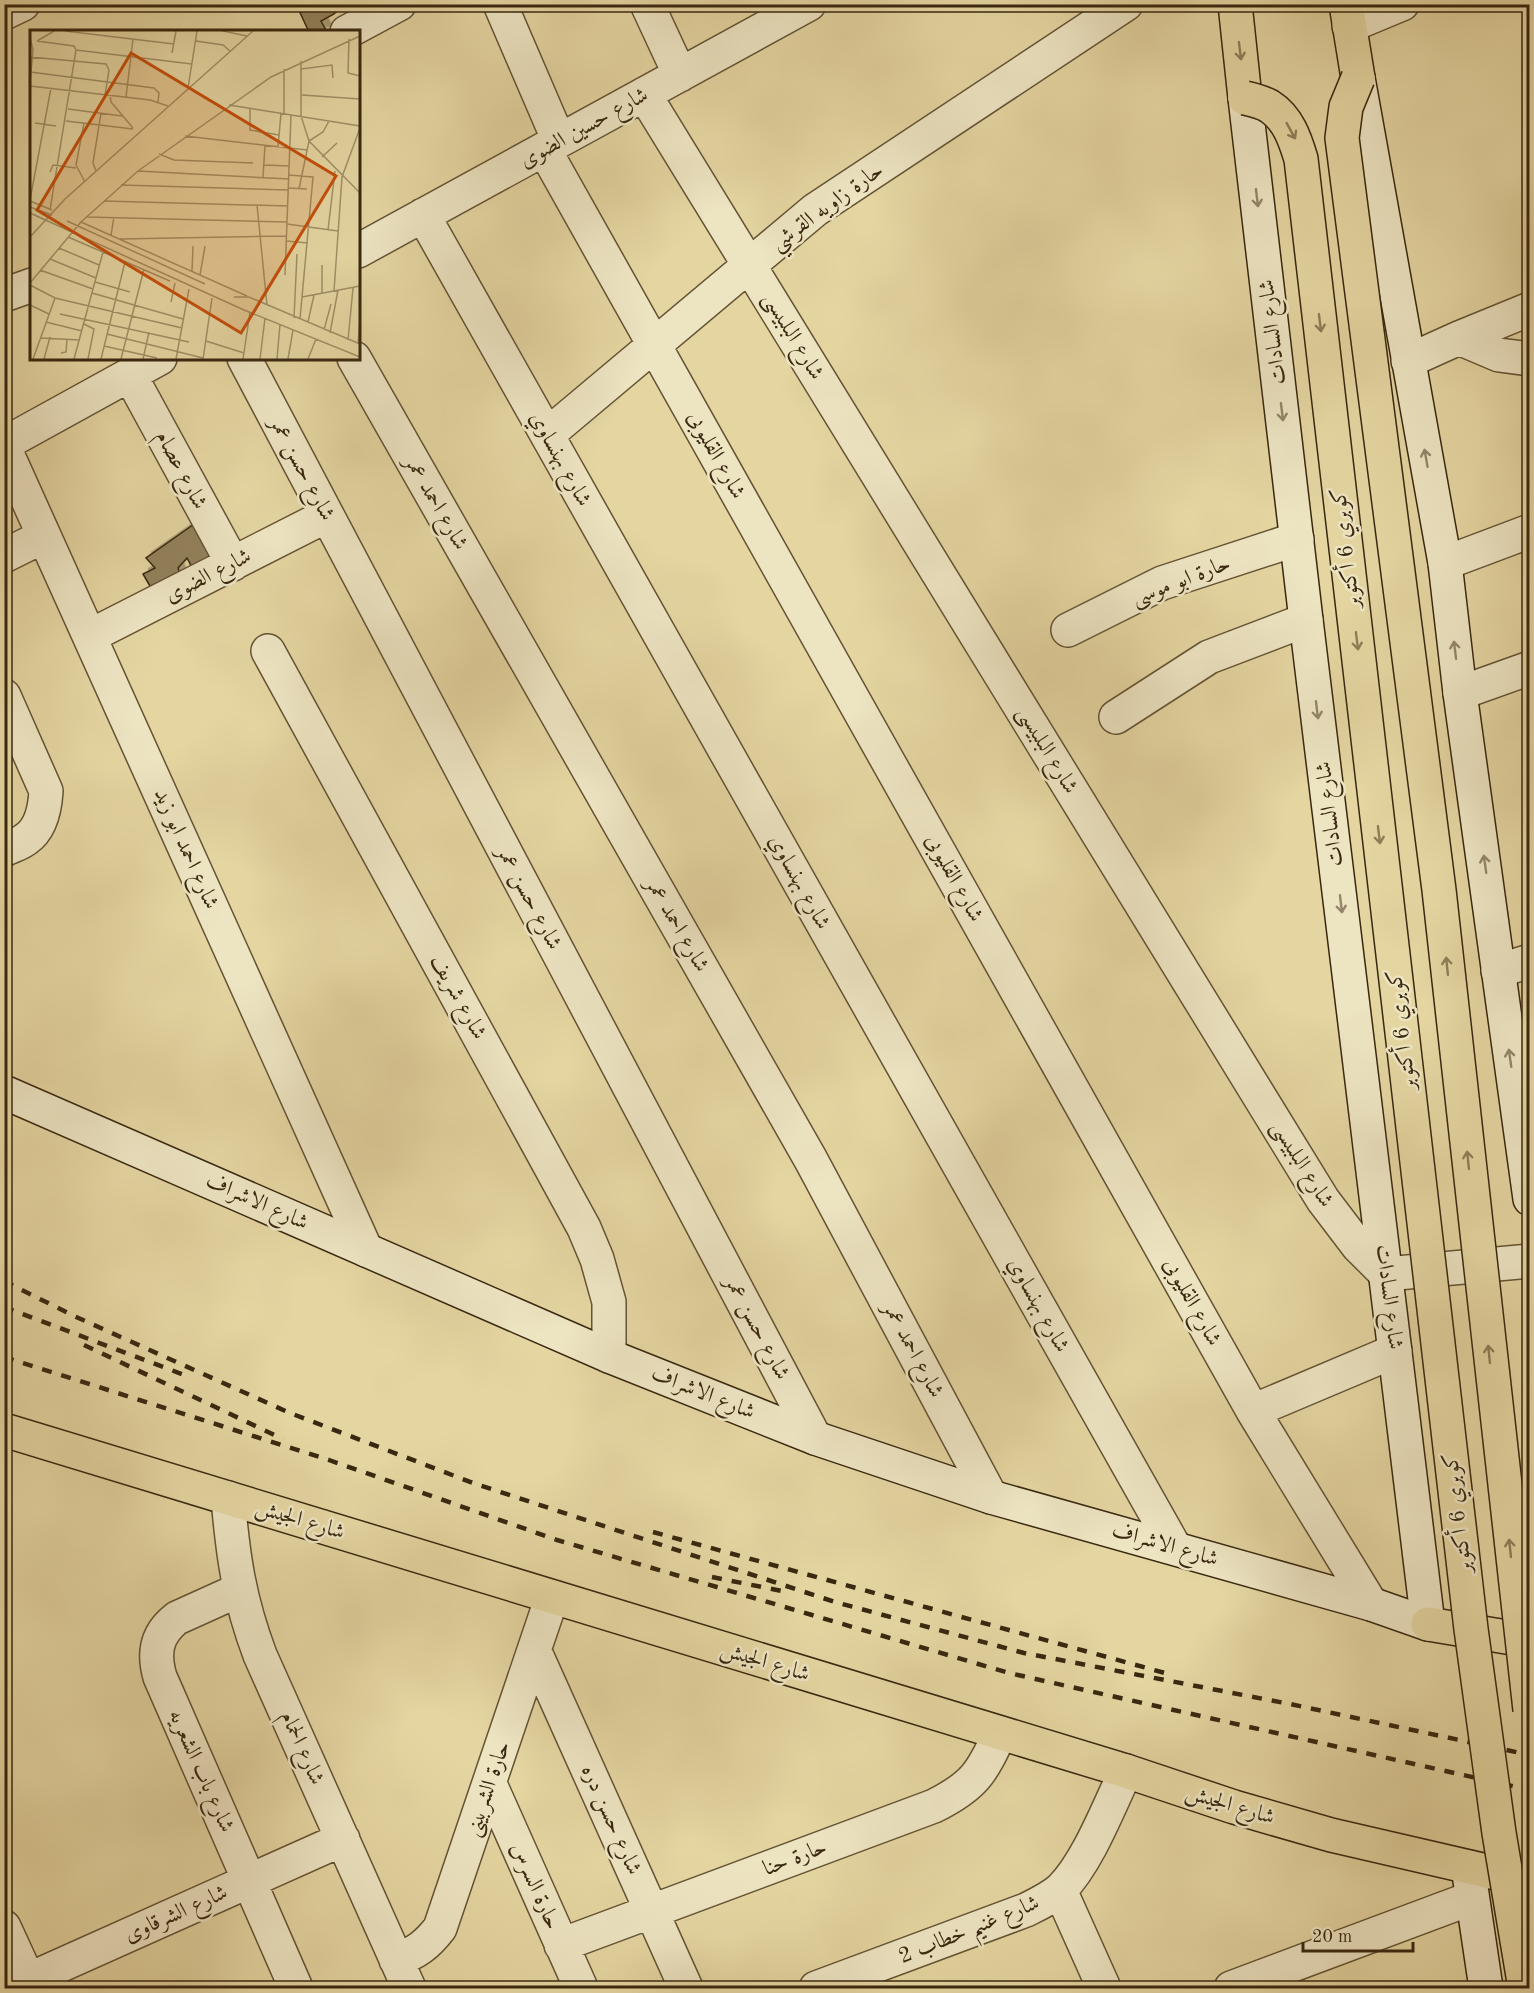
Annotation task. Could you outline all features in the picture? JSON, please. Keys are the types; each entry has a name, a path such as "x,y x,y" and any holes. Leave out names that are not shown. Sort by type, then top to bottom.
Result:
{"main road":[{"name":"شارع السادات","path":"1234,4 1245,98"},
{"path":"1347,15 1358,78 1346,107 1342,138 1439,890 1530,1710"},
{"name":"كوبري 6 أكتوبر","path":"1245,98 1268,105 1283,118 1294,136 1301,159 1471,1629 1499,1833 1525,1989"},
{"name":"شارع الجيش","path":"6,1431 1126,1771 1470,1883 1530,1881"},
{"path":"1428,1624 1530,1641"}],"street":[{"path":"4,13 23,4"},
{"path":"351,30 399,4"},
{"name":"شارع القليوبى","path":"500,4 552,145 654,345 1253,1411 1371,1604"},
{"path":"647,4 680,75"},
{"name":"شارع حسين الضوى","path":"360,250 680,75 764,15 809,4"},
{"name":"حارة زاويه القرشي","path":"547,435 815,210 1126,4"},
{"path":"1347,15 1402,4"},
{"path":"1358,78 1445,562 1460,693 1498,971 1526,1137 1530,1199"},
{"name":"شارع البلبيسى","path":"644,94 1323,1200 1358,1246 1386,1274"},
{"name":"شارع السادات","path":"1245,98 1428,1624"},
{"name":"شارع بهنساوي","path":"423,215 1175,1548"},
{"path":"4,295 30,286"},
{"path":"1408,361 1530,309"},
{"path":"1459,338 1499,356 1530,359"},
{"path":"4,446 156,360"},
{"name":"شارع حسن عمر","path":"245,360 815,1438"},
{"name":"شارع احمد عمر","path":"355,360 811,1160 991,1497"},
{"name":"شارع عصام","path":"130,375 233,564"},
{"name":"شارع احمد ابو زيد","path":"4,446 366,1250"},
{"name":"شارع الضوى","path":"90,636 326,516"},
{"path":"1445,562 1530,531"},
{"path":"4,556 44,536"},
{"name":"حارة ابو موسى","path":"1068,630 1162,583 1297,539"},
{"path":"1116,717 1209,657 1306,620"},
{"name":"شارع شريف","path":"268,651 584,1228 597,1259 609,1302 609,1356"},
{"path":"1460,693 1530,668"},
{"path":"4,696 46,791 45,808 38,825 28,838 4,850"},
{"path":"1498,971 1530,961"},
{"name":"شارع الاشراف","path":"4,1092 609,1356 815,1438 991,1497 1371,1604 1428,1624"},
{"path":"1386,1274 1530,1261"},
{"path":"1253,1411 1395,1351"},
{"name":"شارع الحمام","path":"228,1498 233,1555 239,1590 260,1655 403,1974"},
{"name":"شارع باب الشعريه","path":"239,1590 170,1623 159,1640 156,1659 160,1677 296,1989"},
{"name":"حارة الشربينى","path":"403,1974 414,1954 428,1943 440,1928 552,1597"},
{"name":"شارع حسن دره","path":"535,1652 686,1989"},
{"name":"حارة حنا","path":"561,1945 934,1806 954,1796 971,1782 985,1765 1000,1733"},
{"name":"شارع غنيم خطاب 2","path":"816,1989 1044,1902 1060,1890 1082,1861 1126,1771"},
{"name":"حارة السرس","path":"490,1784 581,1989"},
{"name":"شارع الشرقاوى","path":"24,1986 343,1839"},
{"path":"1231,1989 1470,1883 1486,1989"},
{"path":"1060,1890 1104,1989"},
{"path":"4,1927 24,1986"}],"building":[{"path":"296,4 345,4 334,14 321,21 326,30 308,30"},
{"path":"197,522 220,562 194,571 187,558 178,568 182,579 154,593 143,574 155,568 146,558"},
{"path":"1296,1978 1297,1988 1269,1988"}],"railway":[{"path":"4,1281 74,1316 290,1413 473,1483 835,1602 1024,1653 1290,1704 1530,1755"},
{"path":"4,1307 187,1376"},
{"path":"84,1345 283,1439"},
{"path":"4,1357 329,1460 557,1540 1009,1673 1530,1790"},
{"path":"653,1532 1165,1673"},
{"path":"712,1577 782,1591"}]}
